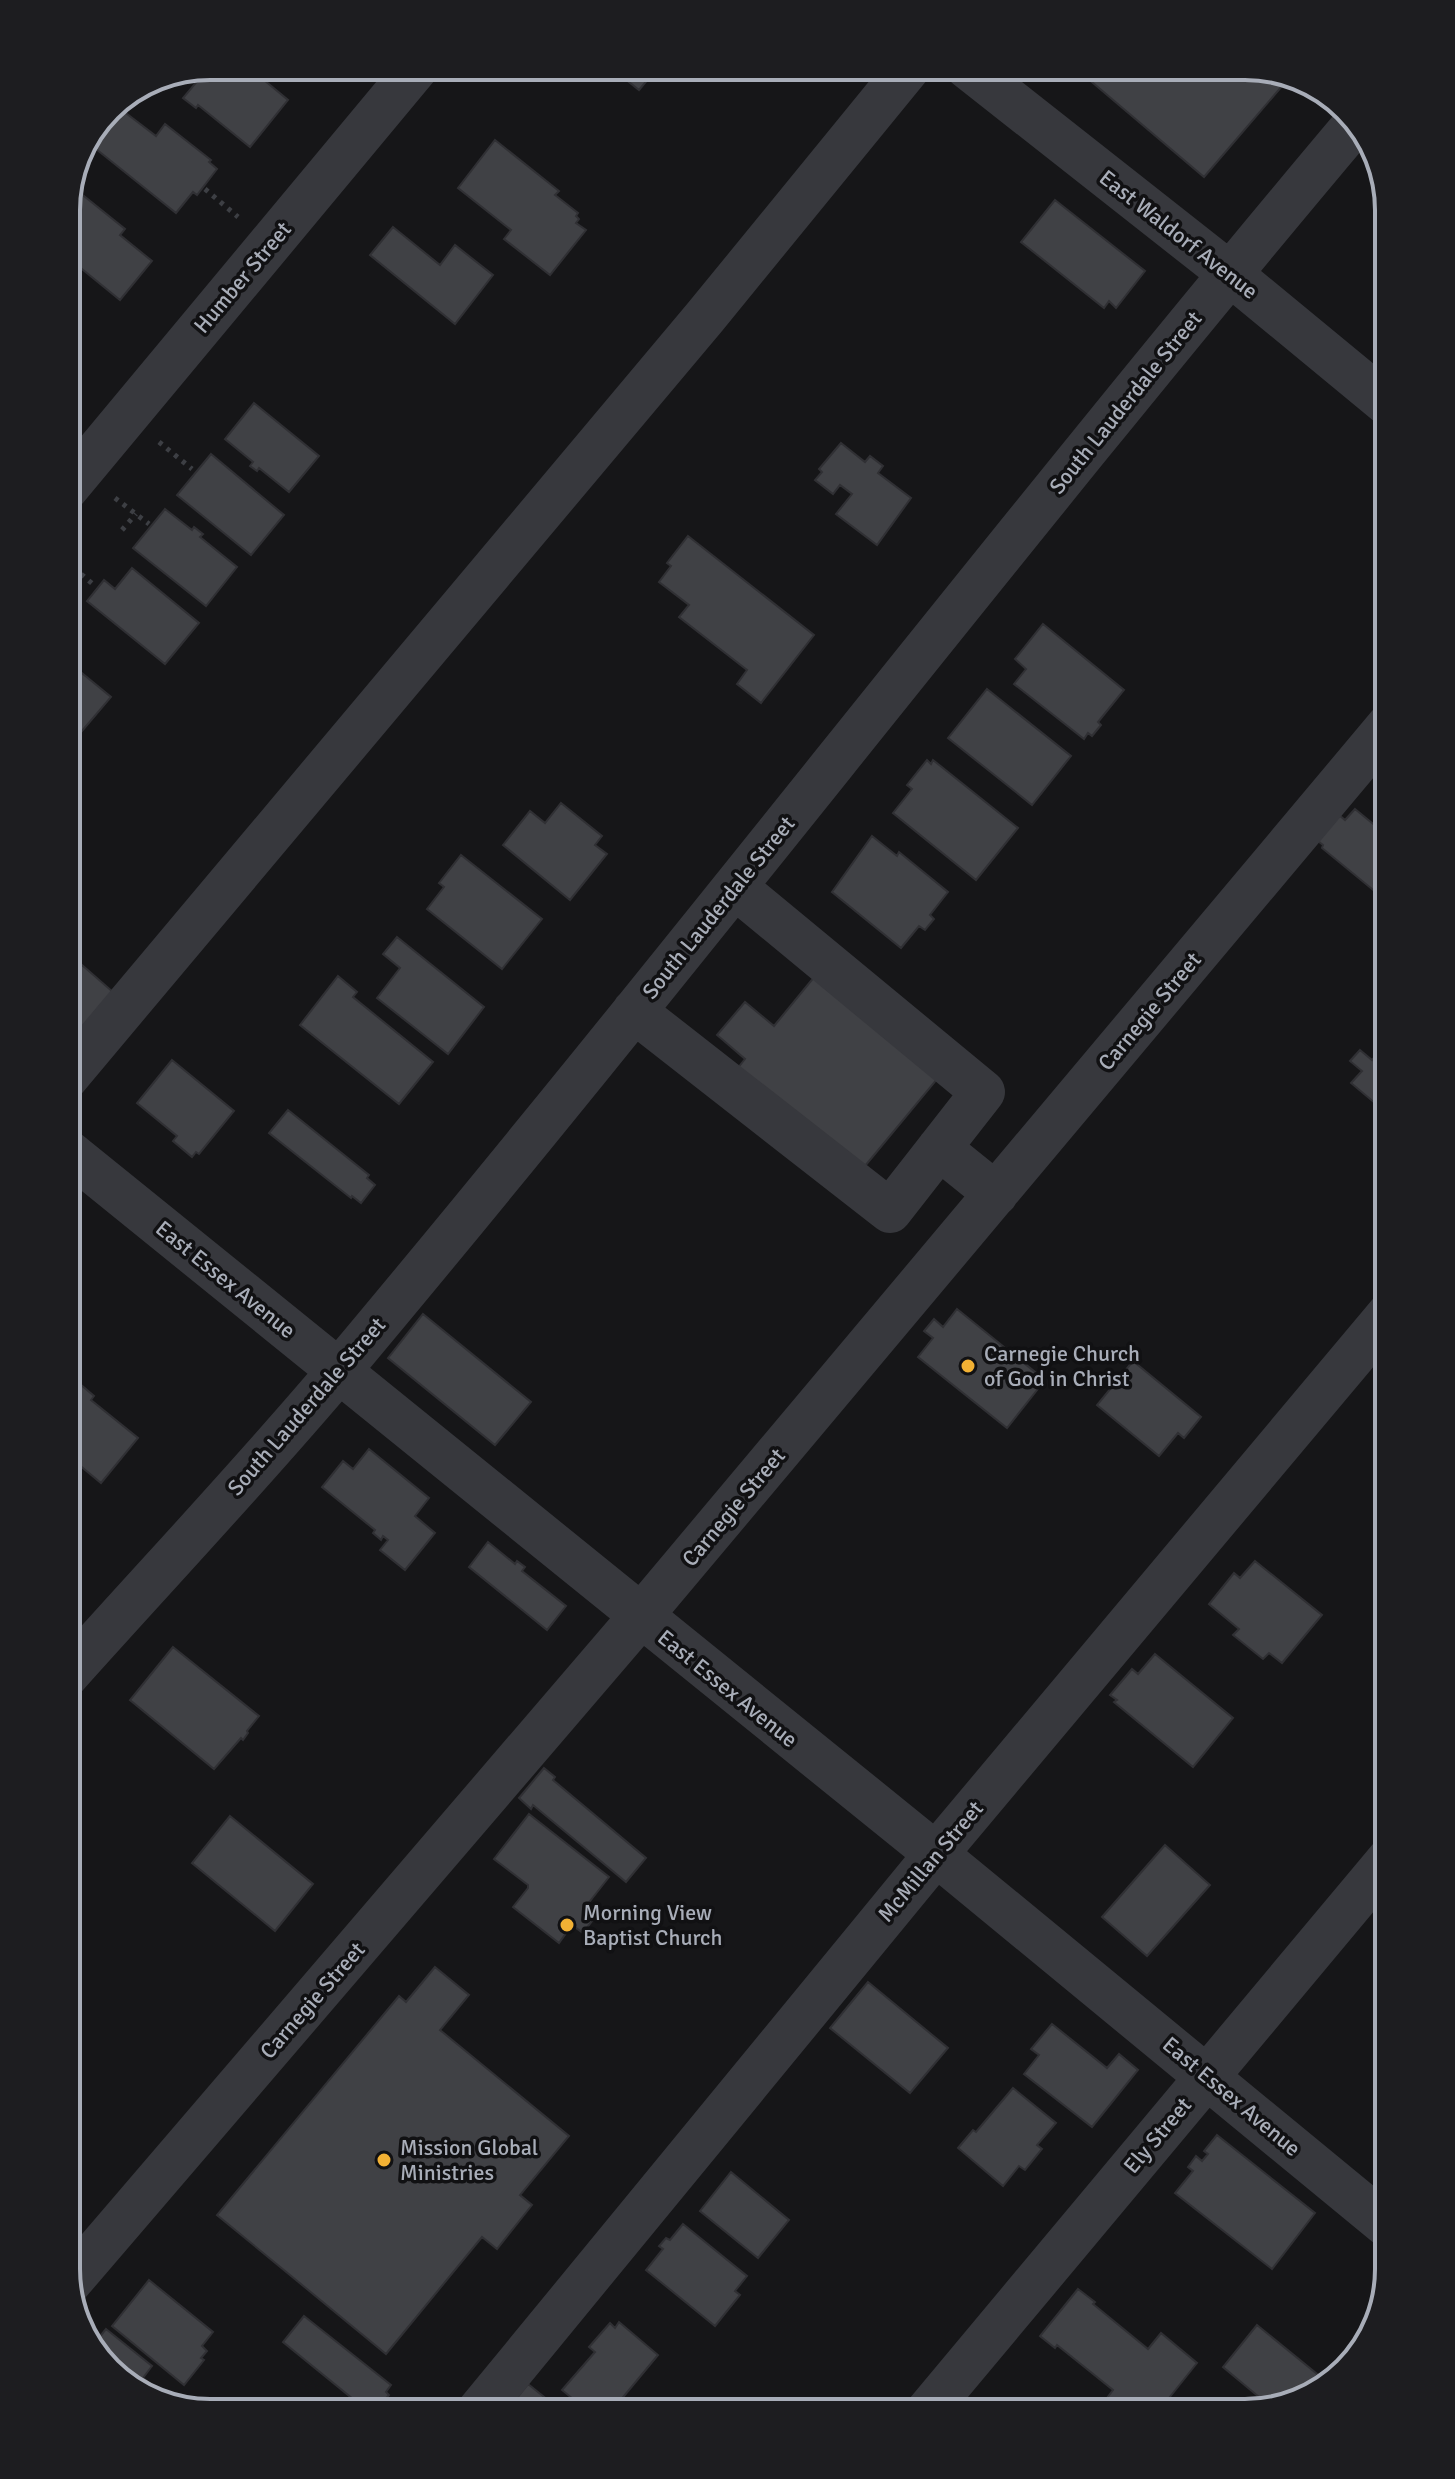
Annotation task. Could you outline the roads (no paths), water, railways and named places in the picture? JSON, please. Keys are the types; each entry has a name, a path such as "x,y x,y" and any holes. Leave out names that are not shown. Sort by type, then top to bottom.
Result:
{"street":[{"name":"Humber Street","path":"80,472 406,80"},
{"path":"80,1061 705,317 899,80"},
{"name":"East Waldorf Avenue","path":"984,80 1229,273 1375,393"},
{"name":"South Lauderdale Street","path":"80,1660 340,1370 735,887 1229,273 1348,132"},
{"name":"Carnegie Street","path":"80,2270 640,1617 1375,742"},
{"path":"634,1011 890,1211 983,1092 735,887"},
{"path":"939,1148 996,1194"},
{"name":"East Essex Avenue","path":"80,1161 936,1854 1375,2215"},
{"name":"McMillan Street","path":"488,2399 936,1854 1375,1331"},
{"name":"Ely Street","path":"938,2399 1375,1876"}],"place":[{"name":"Carnegie Church of God in Christ","path":"968,1366"},
{"name":"Morning View Baptist Church","path":"567,1925"},
{"name":"Mission Global Ministries","path":"384,2160"}]}
